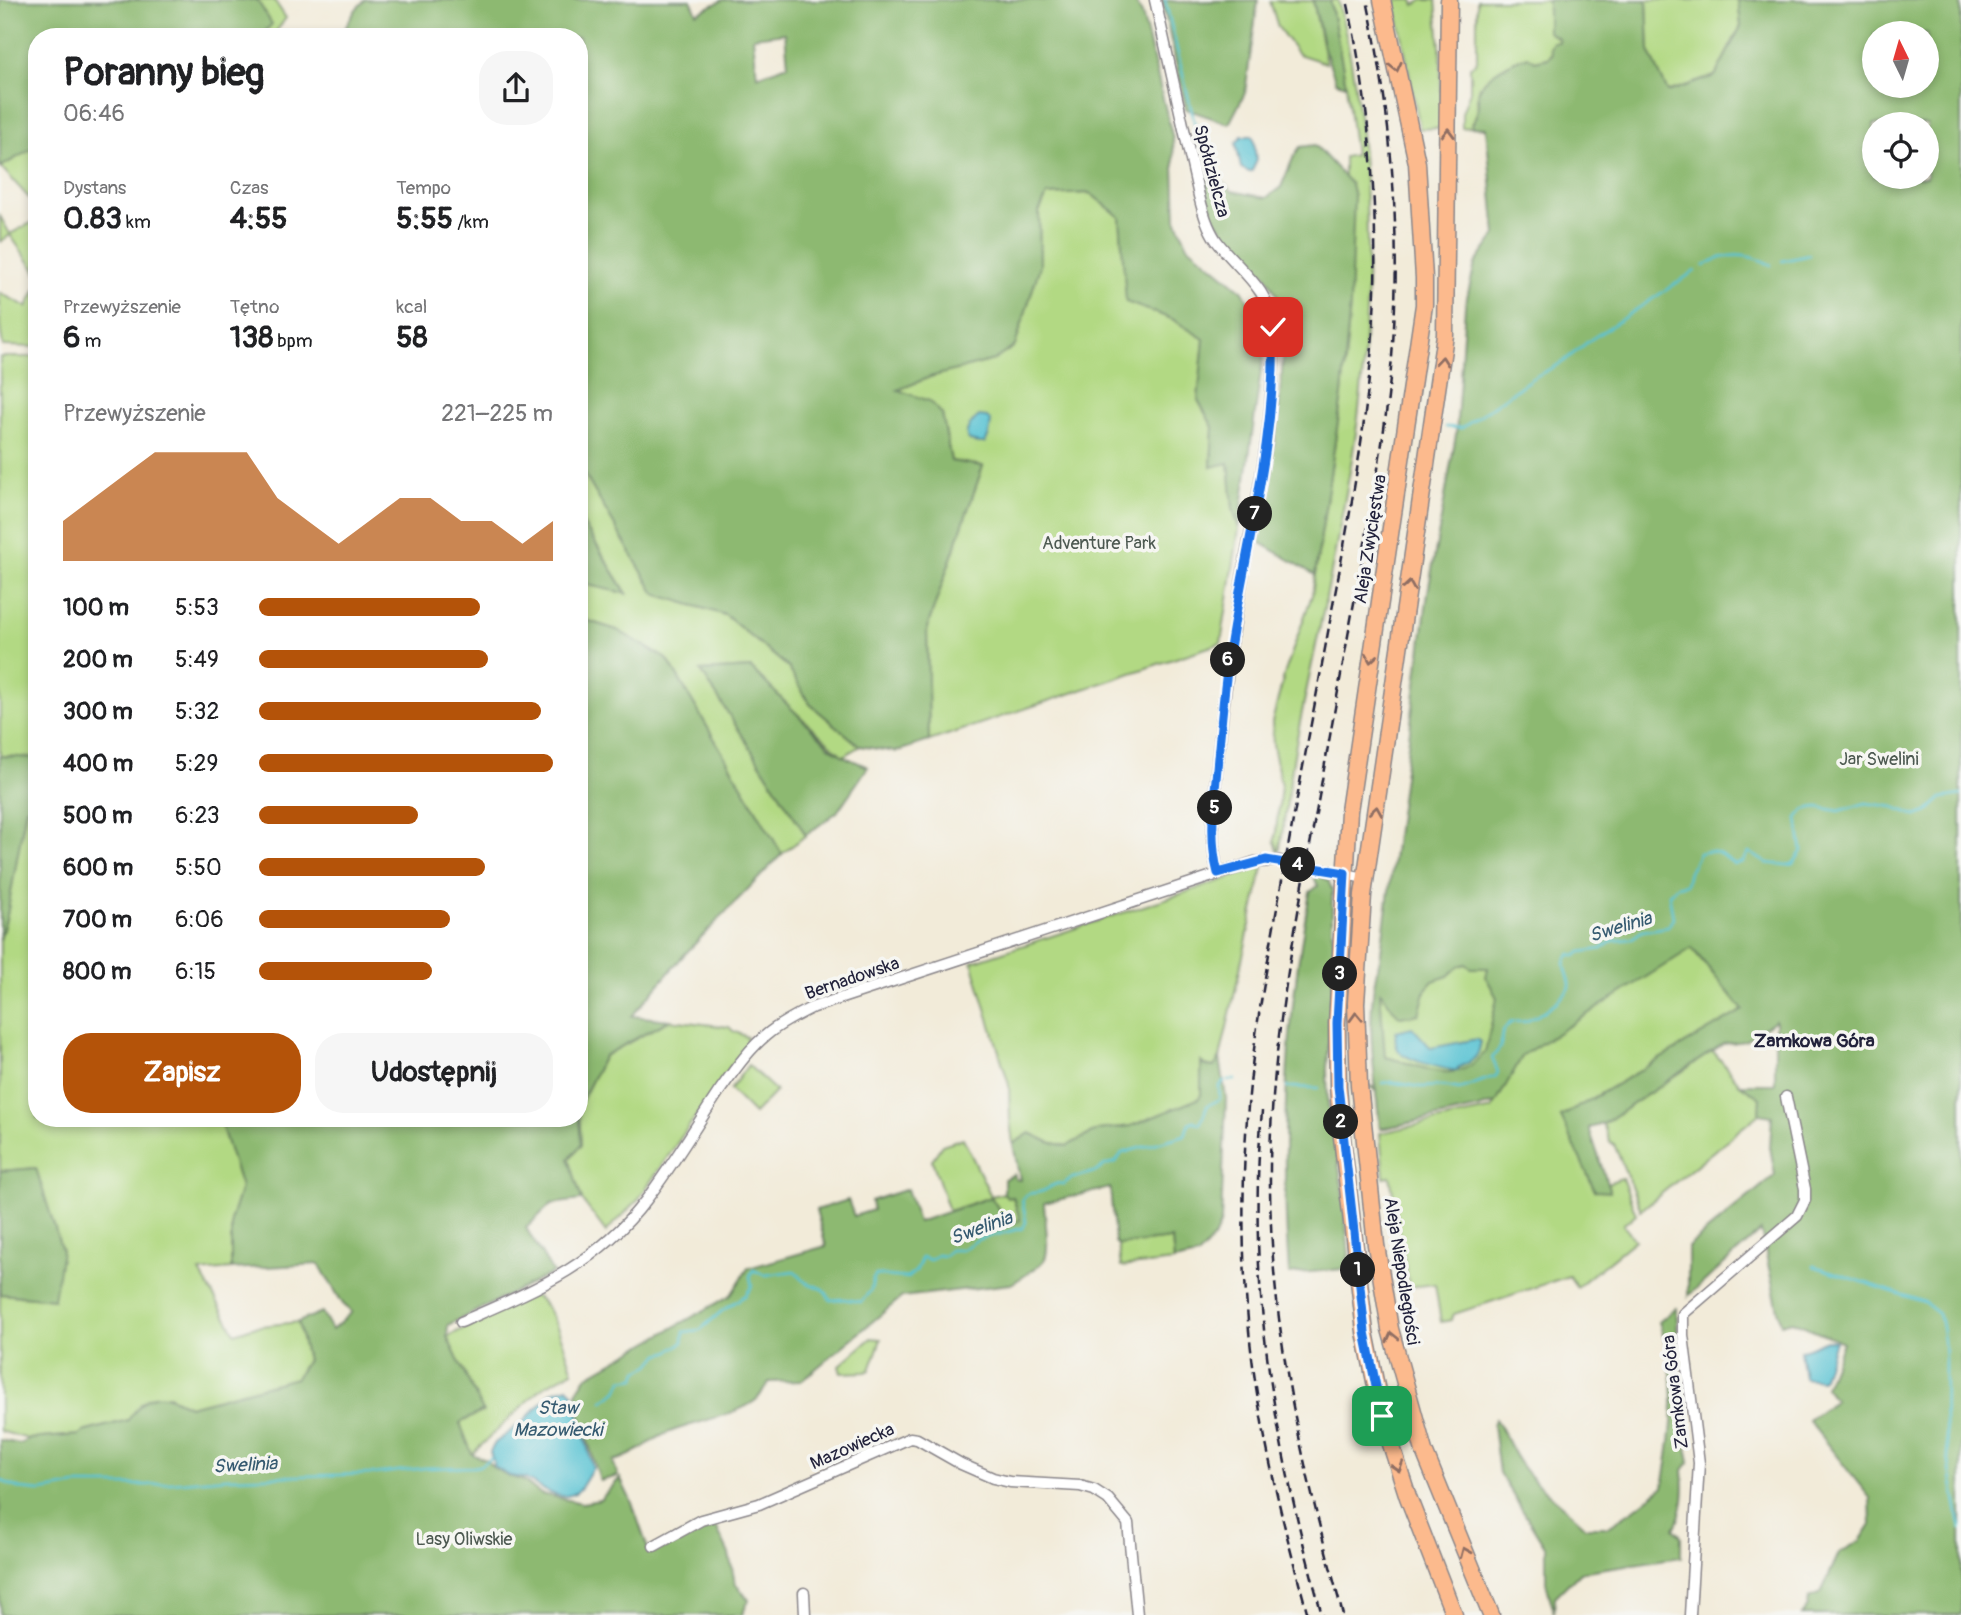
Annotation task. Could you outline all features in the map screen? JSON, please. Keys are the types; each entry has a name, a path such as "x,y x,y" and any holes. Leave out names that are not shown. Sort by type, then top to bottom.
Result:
{"main road":[{"name":"Aleja Zwycięstwa","path":"1382,0 1417,163 1424,305 1353,780 1337,1023 1338,1086 1365,1332 1382,1416 1412,1509 1454,1615"},
{"path":"1365,878 1445,335 1449,0"},
{"name":"Aleja Niepodległości","path":"1365,878 1356,1003 1359,1085 1383,1297 1398,1364 1424,1451 1491,1615"}],"street":[{"name":"Spółdzielcza","path":"1155,0 1199,196 1208,225 1215,238 1263,293 1273,327 1272,390 1265,465 1231,637 1223,693 1213,837 1218,873"},
{"name":"Bernadowska","path":"461,1322 546,1285 598,1250 646,1202 732,1073 763,1038 789,1019 829,1000 1218,873 1266,860 1365,878"},
{"name":"Zamkowa Góra","path":"1690,1615 1699,1464 1683,1335 1683,1314 1797,1216 1803,1207 1805,1189 1786,1097"},
{"name":"Mazowiecka","path":"654,1546 701,1520 759,1504 910,1438 917,1439 961,1464 993,1478 1010,1482 1080,1486 1094,1490 1108,1499 1128,1522 1137,1615"},
{"path":"804,1593 805,1615"}],"green space":[{"path":"0,0 257,0 272,24 268,28 28,28 28,151 0,167"},
{"path":"257,0 274,0 286,18 279,28 268,28 271,24"},
{"path":"365,0 691,0 697,13 723,0 1134,0 1142,14 1173,139 1176,219 1188,246 1243,291 1259,321 1264,349 1239,529 1233,508 1229,463 1211,467 1213,427 1198,400 1204,339 1172,319 1126,302 1120,217 1090,193 1047,195 1039,212 1040,266 1015,346 994,360 930,377 898,390 930,401 942,414 951,461 983,466 927,628 929,741 895,752 860,746 810,704 788,667 725,615 655,594 588,480 588,28 345,28 356,9","holes":["785,33 788,65 757,76 753,37"]},
{"path":"1162,0 1258,0 1245,93 1229,124 1186,109"},
{"path":"1313,0 1330,0 1346,85 1336,82 1324,48"},
{"path":"1330,0 1338,0 1356,91 1365,183 1366,322 1359,413 1293,762 1279,854 1275,841 1281,786 1273,745 1272,722 1285,672 1312,595 1342,395 1350,305 1351,184 1344,177 1344,157 1355,155 1346,85"},
{"path":"1395,0 1413,0 1415,5 1424,0 1436,0 1441,59 1441,128 1420,129"},
{"path":"1477,0 1548,0 1548,32 1558,38 1559,42 1548,58 1534,61 1516,60 1491,76 1480,86 1478,110 1471,127 1462,128 1462,113 1470,91 1470,67 1477,61"},
{"name":"Jar Swelini","path":"1548,0 1647,0 1649,51 1668,92 1715,76 1741,26 1738,0 1961,0 1961,1615 1801,1615 1808,1606 1809,1598 1821,1593 1839,1553 1860,1541 1871,1524 1870,1498 1808,1420 1835,1400 1825,1387 1843,1342 1792,1321 1781,1324 1761,1231 1688,1296 1688,1247 1775,1175 1770,1147 1772,1116 1759,1114 1760,1098 1740,1084 1775,1084 1775,1020 1745,1041 1723,1044 1603,1124 1589,1128 1610,1192 1595,1191 1561,1117 1743,1010 1692,948 1523,1055 1496,1103 1380,1129 1372,1044 1372,1001 1380,959 1428,592 1456,435 1465,306 1475,264 1496,235 1486,128 1471,127 1477,114 1478,93 1482,84 1500,69 1522,58 1528,56 1535,61 1548,58 1552,54 1550,48 1553,42 1559,42 1558,38 1548,32","holes":["1466,964 1471,968 1488,968 1486,977 1497,998 1485,1052 1462,1070 1450,1072 1425,1069 1385,1057 1380,992 1400,1017 1419,1014 1426,989 1433,981 1448,976 1459,966"]},
{"path":"1647,0 1738,0 1741,26 1715,76 1667,92 1649,51"},
{"path":"1270,1 1313,1 1326,63 1298,54 1278,27"},
{"path":"1315,145 1351,184 1354,197 1350,305 1342,395 1315,575 1258,541 1277,429 1287,314 1266,275 1233,244 1211,212 1203,173 1210,171 1232,191 1266,198 1281,187 1300,147"},
{"path":"28,151 28,197 1,167"},
{"name":"Adventure Park","path":"1090,193 1120,217 1127,302 1172,319 1204,339 1198,400 1213,427 1211,466 1229,462 1233,508 1239,529 1221,643 929,741 927,628 983,466 951,461 942,414 897,390 930,377 1040,266 1039,212 1047,195"},
{"path":"0,216 10,234 28,225 28,260 10,235 0,242"},
{"path":"0,293 27,307 28,305 28,347 3,346"},
{"path":"0,357 28,357 28,758 0,756"},
{"path":"588,480 655,594 725,615 788,667 810,704 860,746 843,756 751,668 701,671 806,835 782,854 668,660 617,630 588,621 588,585 627,593 588,531"},
{"path":"588,531 627,594 588,585"},
{"path":"588,621 617,630 668,660 782,854 683,956 632,1016 670,1020 604,1056 588,1088"},
{"path":"751,668 829,746 843,756 868,767 837,812 806,835 701,671"},
{"path":"0,756 28,758 28,808 0,940"},
{"path":"1961,795 1684,939 1743,1010 1561,1117 1610,1192 1607,1183 1622,1178 1636,1214 1623,1225 1635,1240 1577,1287 1569,1276 1454,1314 1451,1320 1441,1322 1435,1284 1409,1287 1390,1176 1384,1177 1380,1133 1492,1109 1496,1103 1380,1129 1376,1092 1372,1088 1351,1082 1387,1090 1378,976"},
{"path":"26,808 28,1127 222,1127 241,1187 231,1219 231,1269 200,1272 235,1333 252,1327 298,1322 307,1360 296,1378 189,1406 167,1395 141,1403 129,1420 79,1435 28,1439 0,1431 0,1294 54,1299 36,1168 0,1171 0,940"},
{"path":"1263,867 1220,1058 1214,1067 1201,1064 1201,1095 1198,1099 1131,1126 1098,1130 1067,1146 1049,1142 1030,1133 1013,1144 1009,1085 972,962"},
{"path":"1311,871 1328,880 1332,889 1332,931 1335,946 1327,1069 1328,1103 1342,1185 1349,1255 1343,1269 1289,1274 1285,1177 1287,1082 1302,940 1310,892 1318,886"},
{"path":"670,1020 729,1027 747,1037 748,1046 732,1064 637,1201 606,1232 582,1200 569,1159 581,1145 580,1127 588,1127 588,1088 604,1056"},
{"path":"1713,1051 1740,1084 1760,1098 1759,1114 1641,1210 1603,1124"},
{"path":"1220,1058 1226,1098 1221,1222 1214,1238 1198,1256 1174,1261 1172,1239 1118,1245 1115,1242 1110,1188 1044,1203 1046,1256 1041,1264 1024,1276 1011,1284 902,1297 801,1381 769,1382 758,1398 747,1406 665,1434 633,1453 613,1461 618,1476 600,1481 578,1408 577,1391 586,1377 731,1295 748,1268 826,1246 816,1210 848,1200 854,1216 873,1210 871,1201 907,1189 918,1222 991,1197 1009,1225 1020,1220 1013,1197 1007,1198 1004,1193 1004,1179 1014,1174 1015,1179 1020,1180 1013,1144 1030,1133 1049,1142 1067,1146 1098,1130 1131,1126 1198,1099 1201,1095 1201,1062 1205,1066 1214,1067"},
{"path":"748,1065 776,1091 754,1114 730,1090"},
{"name":"Lasy Oliwskie","path":"222,1127 580,1127 581,1145 569,1159 582,1200 551,1204 526,1228 553,1273 448,1325 447,1337 483,1411 460,1423 472,1454 486,1460 508,1476 522,1480 541,1494 582,1503 600,1500 620,1478 648,1549 714,1522 729,1554 735,1583 749,1600 742,1615 0,1615 0,1440 20,1444 28,1439 79,1435 128,1420 142,1403 155,1396 169,1397 189,1406 296,1378 307,1360 298,1322 322,1312 332,1330 352,1312 343,1304 319,1264 231,1269 231,1219 241,1187"},
{"path":"963,1138 991,1196 1004,1193 1007,1198 1013,1197 1020,1221 1009,1225 991,1197 949,1211 932,1160 942,1145"},
{"path":"36,1168 62,1251 54,1299 0,1294 0,1171"},
{"path":"1172,1239 1174,1261 1121,1267 1118,1245"},
{"path":"532,1295 539,1299 552,1316 573,1371 543,1387 472,1454 459,1422 483,1412 447,1337"},
{"path":"1676,1308 1680,1399 1690,1461 1683,1470 1683,1500 1674,1529 1681,1536 1681,1557 1580,1572 1555,1597 1554,1613 1546,1582 1546,1548 1499,1473 1493,1426 1495,1419 1519,1462 1542,1488 1586,1527 1607,1527 1663,1487 1673,1404 1670,1364 1659,1322"},
{"path":"871,1338 881,1339 870,1370 841,1373 839,1366"}],"water":[{"path":"1242,136 1252,136 1254,139 1256,162 1249,172 1241,168 1236,143"},
{"path":"979,416 987,417 991,421 985,443 971,441 967,434 970,425"},
{"path":"1412,1027 1431,1048 1477,1039 1480,1041 1479,1051 1471,1061 1458,1068 1458,1071 1421,1062 1401,1053 1397,1046 1396,1031"},
{"path":"1827,1340 1835,1341 1822,1380 1804,1378 1800,1350"},
{"name":"Staw Mazowiecki","path":"568,1387 573,1393 593,1468 578,1491 565,1496 544,1490 526,1479 504,1473 495,1467 490,1452 495,1443 525,1420 552,1392"}],"waterway":[{"path":"1165,0 1201,150"},
{"path":"1704,266 1712,261 1737,255 1771,265"},
{"path":"1782,261 1809,255"},
{"path":"1446,427 1462,428 1695,271"},
{"name":"Swelinia","path":"1382,1083 1460,1089 1496,1076 1498,1072 1492,1058 1500,1047 1505,1028 1512,1022 1527,1021 1538,1015 1570,988 1565,963 1567,958 1571,954 1576,956 1581,952 1602,949 1612,941 1631,939 1642,931 1668,927 1673,918 1669,894 1677,886 1686,884 1699,853 1715,852 1735,864 1743,862 1749,852 1766,863 1793,864 1802,851 1797,818 1804,810 1818,807 1839,811 1866,803 1894,807 1916,816 1927,812 1942,798 1961,795"},
{"name":"Swelinia","path":"1228,1080 1235,1080"},
{"name":"Swelinia","path":"603,1401 617,1391 622,1380 636,1378 638,1371 650,1365 659,1354 668,1352 683,1342 684,1332 700,1330 746,1295 752,1286 750,1276 753,1270 765,1275 794,1271 805,1282 823,1290 830,1300 861,1302 871,1290 876,1275 907,1278 916,1271 922,1257 930,1260 937,1255 945,1256 950,1250 961,1250 979,1239 1023,1228 1026,1222 1022,1199 1027,1195 1097,1171 1116,1162 1122,1153 1185,1135 1189,1123 1194,1121 1200,1124 1207,1106 1220,1099 1219,1087 1224,1081"},
{"name":"Swelinia","path":"1287,1087 1318,1088"},
{"path":"1814,1266 1924,1302 1939,1314 1945,1354 1946,1435 1961,1529"},
{"name":"Swelinia","path":"0,1480 20,1489 41,1491 76,1485 148,1485 226,1478 373,1474 425,1468 473,1467 491,1458"}],"railway":[{"path":"1308,1615 1279,1502 1256,1387 1246,1297 1244,1162 1257,1027 1354,491 1370,370 1375,289 1373,180 1361,72 1347,0"},
{"path":"1343,1615 1310,1486 1285,1359 1271,1231 1270,1165 1273,1097 1288,971 1375,485 1391,371 1395,300 1395,213 1388,128 1367,0"},
{"path":"1262,1111 1258,1241 1268,1366 1291,1489 1322,1615"}],"district":[{"name":"Zamkowa Góra","path":"1814,1040"}],"route":[{"path":"1273,327 1273,370 1265,465 1231,637 1223,693 1213,827 1215,860 1218,873 1266,860 1345,873 1337,1023 1338,1086 1365,1332 1382,1416"}]}
